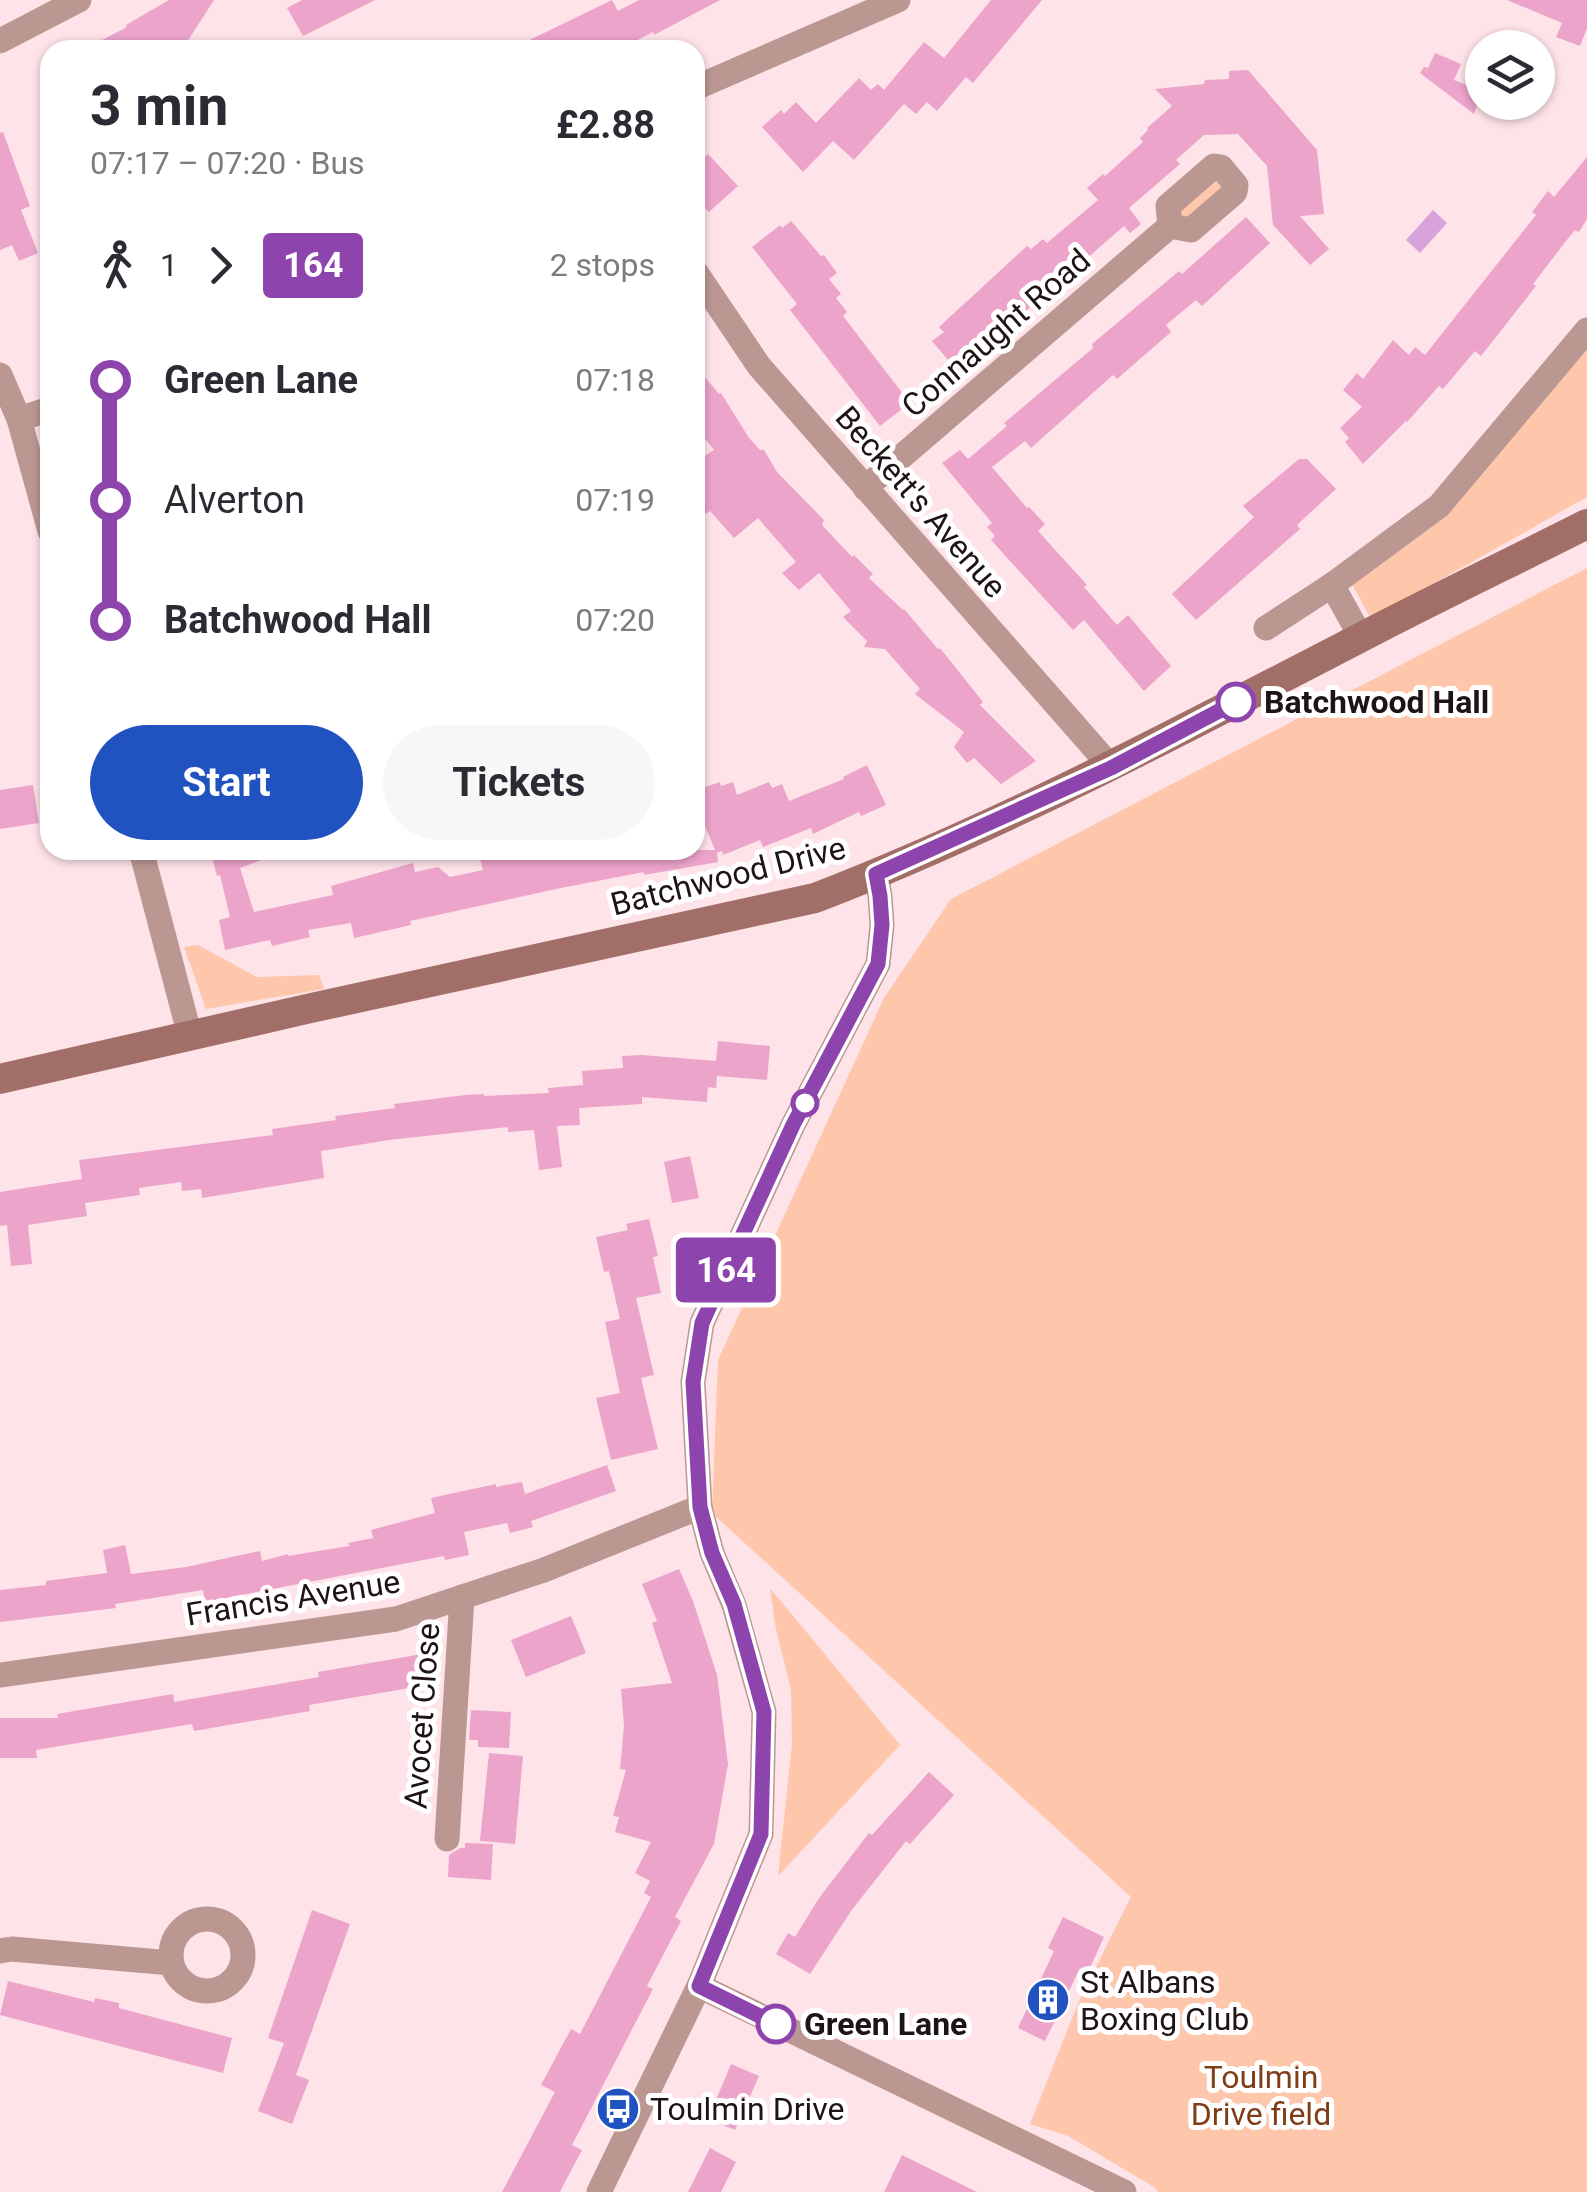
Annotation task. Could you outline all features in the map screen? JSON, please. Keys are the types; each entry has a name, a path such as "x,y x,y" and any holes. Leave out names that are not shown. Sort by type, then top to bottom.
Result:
{"street":[{"path":"0,42 79,0"},
{"path":"705,84 898,0"},
{"name":"Connaught Road","path":"865,488 1170,226"},
{"name":"Beckett's Avenue","path":"705,286 759,366 1111,768"},
{"path":"1266,628 1439,506 1587,330"},
{"path":"0,376 20,420 40,493"},
{"path":"20,420 40,413"},
{"name":"Batchwood Drive","path":"0,1079 814,898 1111,768 1587,524"},
{"path":"1332,585 1361,637"},
{"path":"144,860 190,1036"},
{"path":"600,2192 699,1986 761,1834 764,1712 734,1604 712,1553 700,1507 693,1382 702,1323 793,1125 878,964 882,925 876,874"},
{"name":"Francis Avenue","path":"0,1675 396,1619 544,1570 700,1507"},
{"name":"Avocet Close","path":"446,1839 462,1597"},
{"path":"0,1951 171,1963"},
{"path":"699,1986 1124,2192"}],"green space":[{"path":"1215,170 1232,185 1190,228 1171,208"},
{"path":"1587,335 1587,497 1371,619 1352,584"},
{"name":"Toulmin Drive field","path":"1587,568 1587,2192 1158,2192 1068,2136 1030,2124 1079,2001 1131,1897 712,1513 718,1360 884,998 951,899"},
{"path":"198,945 257,977 319,975 324,989 206,1009 184,947"},
{"path":"770,1588 900,1745 778,1876 792,1744 791,1690"}],"shaded area":[{"path":"1433,210 1447,223 1420,253 1406,240"}],"building":[{"path":"169,0 214,0 188,40 102,40"},
{"path":"302,0 375,0 303,36 287,8"},
{"path":"612,0 618,11 639,0 720,0 637,40 530,40"},
{"path":"991,0 1042,0 973,83 966,77 937,111 927,102 916,114 904,104 854,160 833,141 803,172 762,127 796,102 816,123 859,78 871,90 878,84 884,90 924,42 944,58"},
{"path":"1507,0 1587,0 1587,28 1580,46 1556,37 1562,23"},
{"path":"1435,53 1461,64 1454,80 1465,84 1465,107 1420,73 1428,68"},
{"path":"1248,70 1317,150 1324,214 1300,216 1329,249 1310,265 1273,225 1267,166 1238,134 1204,135 1176,160 1180,164 1129,208 1141,224 1130,233 1124,226 988,344 985,340 966,357 961,352 949,361 932,341 944,332 939,327 1027,246 1031,249 1043,239 1047,243 1098,200 1087,188 1143,142 1140,138 1147,128 1172,106 1155,89 1229,79 1229,71"},
{"path":"3,132 30,206 21,210 38,253 19,261 12,245 0,250"},
{"path":"708,154 738,186 709,212 705,208"},
{"path":"1587,157 1587,219 1579,232 1575,230 1566,241 1481,356 1475,351 1443,389 1439,386 1363,464 1345,442 1349,438 1340,428 1362,407 1343,390 1357,373 1363,379 1393,340 1409,355 1415,347 1425,355 1536,215 1532,212 1548,191 1554,197"},
{"path":"1246,217 1270,243 1202,306 1196,300 1166,325 1171,332 1117,379 1113,375 1031,448 1025,441 992,467 1045,524 1038,531 1117,625 1128,615 1171,666 1144,691 1084,620 1073,630 991,540 995,536 987,527 992,523 942,463 960,450 968,459 1007,426 1004,423 1093,348 1092,344 1179,271 1182,274"},
{"path":"791,221 837,273 829,279 841,294 836,298 847,312 843,316 910,403 880,426 790,310 797,304 752,247"},
{"path":"705,377 721,393 749,438 764,450 777,472 824,520 822,525 873,574 869,578 940,648 983,702 980,705 1036,761 1001,784 974,758 967,763 954,747 964,732 915,694 920,689 885,649 864,647 867,641 843,617 851,611 819,573 799,590 782,573 796,562 758,518 734,538 710,511 705,514 705,456 714,450 705,439"},
{"path":"1299,459 1307,459 1336,489 1297,525 1300,529 1196,620 1172,594 1254,517 1243,506"},
{"path":"867,765 886,805 861,816 859,812 813,834 811,828 763,847 760,840 723,855 722,851 717,853 718,862 561,888 410,921 411,925 354,938 351,923 308,930 310,937 272,946 270,940 225,950 219,920 230,917 213,860 261,860 240,868 254,912 333,895 331,886 413,863 415,872 438,867 450,877 483,870 480,860 705,860 705,850 715,850 705,826 705,787 733,782 737,795 769,782 772,788 782,784 789,801"},
{"path":"33,785 39,823 0,829 0,790"},
{"path":"718,1041 770,1046 767,1080 717,1076 716,1088 708,1087 707,1102 642,1097 642,1104 579,1108 580,1125 557,1126 562,1167 539,1170 534,1130 508,1132 508,1127 321,1151 324,1178 202,1198 201,1189 182,1191 181,1182 139,1188 140,1195 85,1203 87,1216 28,1225 32,1264 11,1266 7,1225 0,1226 0,1192 82,1179 79,1160 273,1135 272,1129 395,1108 394,1104 465,1095 549,1093 548,1088 583,1085 582,1071 623,1068 622,1056 716,1061"},
{"path":"690,1156 699,1198 672,1203 664,1162"},
{"path":"649,1219 661,1293 636,1298 654,1375 641,1378 658,1449 611,1460 596,1398 620,1393 605,1322 620,1319 596,1237 628,1230 626,1224"},
{"path":"607,1465 616,1491 531,1521 533,1527 510,1533 507,1523 464,1532 469,1555 445,1560 444,1556 205,1602 203,1590 115,1604 116,1608 0,1622 0,1590 107,1573 103,1550 125,1545 131,1574 260,1551 262,1561 373,1538 371,1530 435,1513 431,1498 522,1482 525,1494"},
{"path":"679,1569 717,1675 728,1764 714,1844 675,1917 681,1921 647,1986 653,1989 572,2145 582,2150 560,2192 502,2192 555,2092 541,2085 571,2029 580,2034 651,1897 644,1893 650,1881 635,1873 651,1842 615,1832 619,1817 613,1816 626,1770 620,1769 624,1726 621,1689 672,1683 652,1623 657,1621 642,1584"},
{"path":"571,1616 586,1653 526,1677 511,1640"},
{"path":"434,1652 440,1683 309,1705 310,1711 194,1731 192,1724 36,1750 37,1758 0,1758 0,1718 58,1718 57,1714 173,1694 174,1702"},
{"path":"471,1710 511,1712 509,1748 478,1747 478,1740 469,1740"},
{"path":"489,1753 523,1756 515,1844 480,1841"},
{"path":"929,1772 954,1795 910,1844 906,1841 851,1911 810,1974 776,1954 788,1933 795,1937 819,1898 869,1833 872,1835"},
{"path":"465,1843 493,1844 491,1880 448,1877 449,1855 465,1848"},
{"path":"312,1910 350,1924 296,2075 309,2080 292,2124 258,2111 284,2043 268,2038"},
{"name":"St Albans Boxing Club","path":"1063,1917 1104,1937 1088,1972 1080,1968 1045,2041 1018,2028 1054,1951 1048,1948"},
{"path":"8,1981 94,2002 95,1998 119,2003 119,2008 232,2038 223,2073 0,2015"},
{"path":"731,2064 759,2076 735,2130 708,2119"},
{"path":"710,2148 736,2162 721,2192 688,2192"},
{"path":"902,2155 977,2192 884,2192"}],"bus line":[{"name":"164","path":"776,2024 699,1986 761,1834 764,1712 734,1604 712,1553 700,1507 693,1382 702,1323 793,1125 878,964 882,925 876,874 1111,768 1236,702"}],"place":[{"name":"Batchwood Hall","path":"1236,702"},
{"name":"St Albans Boxing Club","path":"1048,2000"},
{"name":"Green Lane","path":"776,2024"},
{"name":"Toulmin Drive","path":"618,2109"}]}
